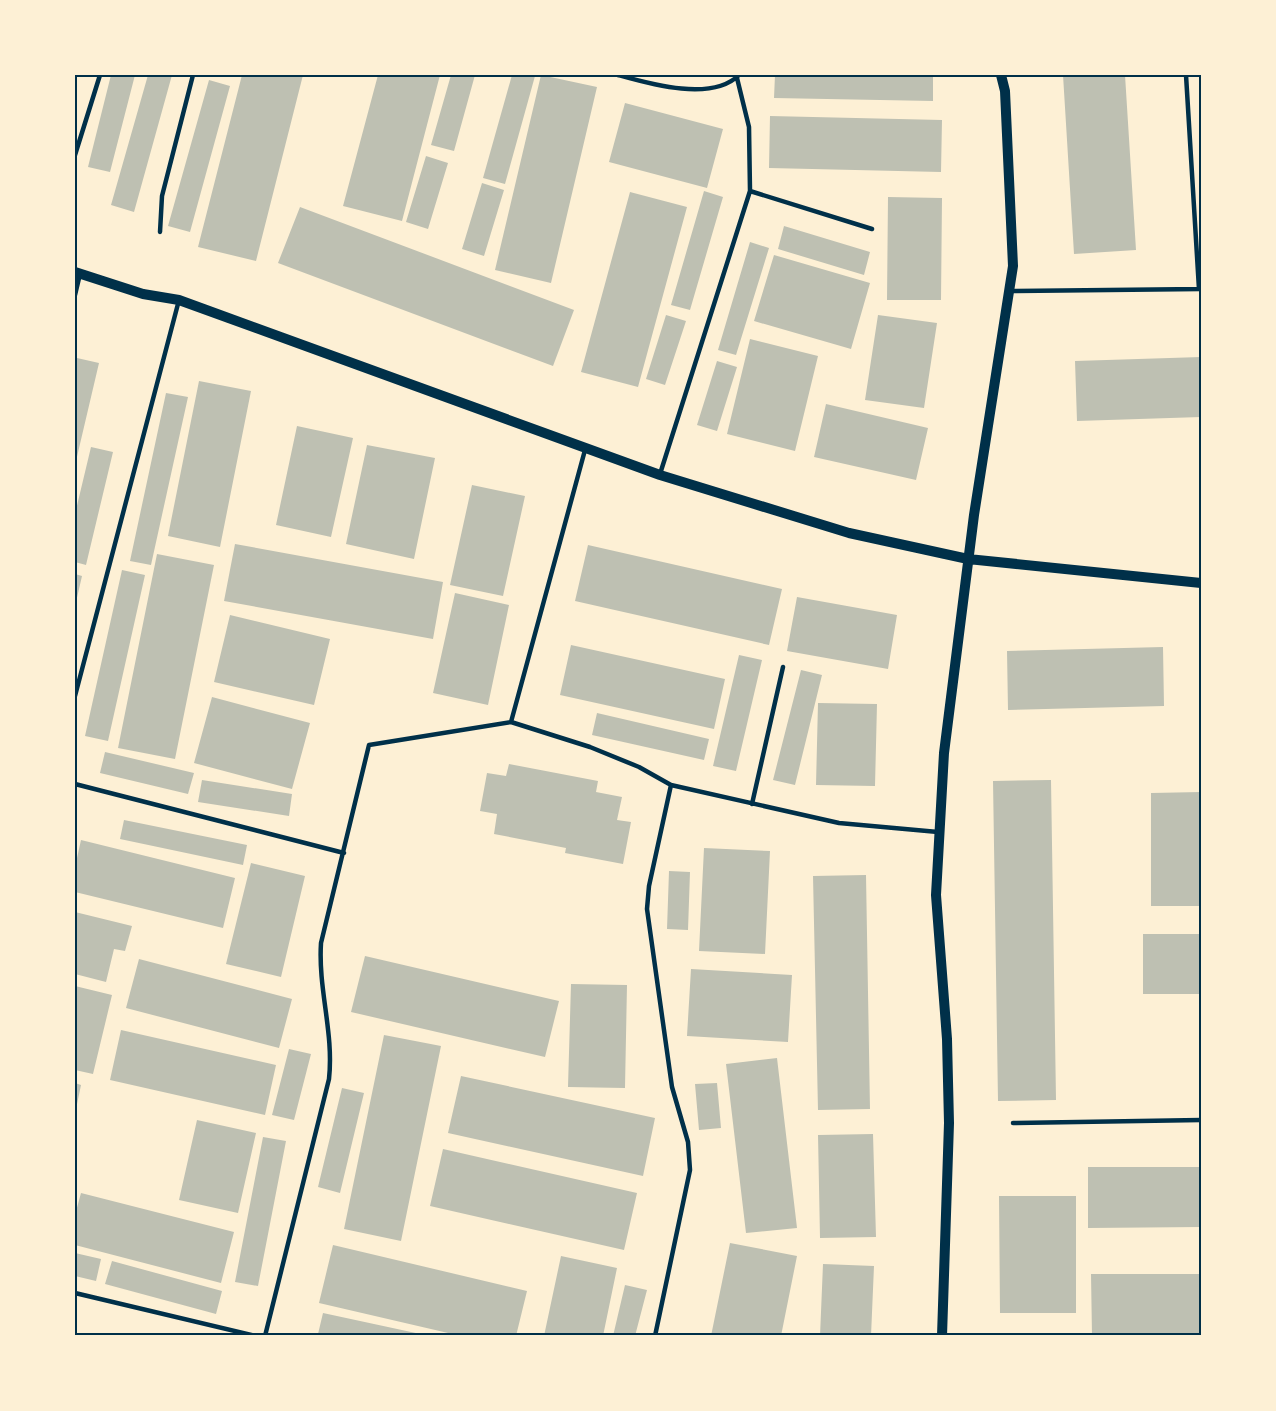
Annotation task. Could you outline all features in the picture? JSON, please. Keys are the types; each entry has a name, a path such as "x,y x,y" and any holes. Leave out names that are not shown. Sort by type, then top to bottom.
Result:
{"street":[{"path":"942,1336 949,1123 947,1039 936,895 944,753 968,559 1013,266 1005,91 1001,75"},
{"path":"78,273 142,294 179,300 585,449 660,475 849,533 968,559 1201,584"}],"lane":[{"path":"75,155 100,75"},
{"path":"160,232 162,196 193,75"},
{"path":"618,75 648,84 702,91 738,76 749,127 750,191 660,475"},
{"path":"1010,291 1200,289 1186,75"},
{"path":"750,191 872,229"},
{"path":"75,295 78,273"},
{"path":"75,696 179,300"},
{"path":"511,722 585,449"},
{"path":"752,804 783,667"},
{"path":"265,1336 329,1079 332,1053 320,963 321,943 369,745 511,722 630,763 671,785 839,823 939,832"},
{"path":"75,784 344,853"},
{"path":"655,1336 690,1170 688,1142 672,1087 648,909 649,886 671,785"},
{"path":"1013,1123 1201,1120"},
{"path":"75,1293 256,1336"}],"building":[{"path":"111,75 135,75 110,172 88,167"},
{"path":"148,75 172,75 134,212 111,205"},
{"path":"242,75 303,75 256,261 198,247"},
{"path":"378,75 440,75 402,221 343,206"},
{"path":"451,75 475,75 454,151 431,145"},
{"path":"512,75 535,76 505,184 483,178"},
{"path":"541,75 597,87 551,283 495,270"},
{"path":"775,75 933,75 933,101 774,98"},
{"path":"1063,75 1125,75 1136,250 1074,254"},
{"path":"209,80 230,86 190,232 168,226"},
{"path":"625,103 723,129 707,188 609,162"},
{"path":"770,116 942,120 941,172 769,168"},
{"path":"426,156 448,163 428,229 406,222"},
{"path":"482,183 504,190 484,256 462,249"},
{"path":"704,191 723,197 690,310 671,305"},
{"path":"630,192 687,207 638,387 581,372"},
{"path":"888,197 942,198 941,300 887,300"},
{"path":"300,207 574,310 553,366 278,263"},
{"path":"784,226 870,252 864,275 778,249"},
{"path":"750,242 769,248 736,355 718,350"},
{"path":"774,255 870,283 851,349 754,321"},
{"path":"666,315 686,321 665,385 646,379"},
{"path":"878,315 937,323 924,408 865,400"},
{"path":"750,339 818,356 795,451 727,434"},
{"path":"1201,357 1201,417 1077,421 1075,361"},
{"path":"77,358 99,363 76,461 75,366"},
{"path":"717,361 737,367 717,431 697,425"},
{"path":"199,381 251,391 220,547 168,536"},
{"path":"166,393 188,397 151,565 130,561"},
{"path":"826,404 928,428 916,480 814,457"},
{"path":"297,426 353,438 331,537 276,525"},
{"path":"367,445 435,458 414,559 346,544"},
{"path":"91,447 113,452 86,565 75,562 75,514"},
{"path":"472,485 525,496 503,596 450,585"},
{"path":"235,544 443,582 433,639 224,601"},
{"path":"588,545 782,589 769,645 575,601"},
{"path":"157,554 214,565 175,759 118,748"},
{"path":"122,570 145,575 108,741 85,736"},
{"path":"75,574 82,576 76,602 75,602"},
{"path":"455,593 509,605 488,705 433,693"},
{"path":"797,597 897,615 888,669 787,651"},
{"path":"230,615 330,639 314,705 214,682"},
{"path":"571,645 725,679 714,729 560,695"},
{"path":"1163,647 1164,706 1008,710 1007,651"},
{"path":"739,655 762,660 736,771 713,766"},
{"path":"801,670 822,675 795,785 773,780"},
{"path":"212,697 310,723 292,789 194,763"},
{"path":"818,703 877,704 875,786 816,785"},
{"path":"597,713 709,739 704,760 592,735"},
{"path":"105,752 194,773 188,794 100,773"},
{"path":"509,764 598,781 596,792 622,797 617,820 631,822 623,864 565,853 566,848 494,834 497,814 480,811 487,773 506,776"},
{"path":"202,780 292,794 289,816 198,802"},
{"path":"1051,780 1056,1100 998,1101 993,781"},
{"path":"1201,792 1201,906 1151,906 1151,793"},
{"path":"124,820 247,845 243,865 120,839"},
{"path":"81,840 235,878 223,928 75,892 75,867"},
{"path":"704,848 770,851 765,954 699,951"},
{"path":"251,863 305,876 281,977 226,964"},
{"path":"669,871 690,872 688,930 667,929"},
{"path":"866,875 870,1109 818,1110 813,876"},
{"path":"75,912 132,926 125,951 114,949 106,982 75,974"},
{"path":"1143,934 1201,934 1201,994 1143,994"},
{"path":"365,956 559,1001 545,1057 351,1012"},
{"path":"139,959 292,999 279,1048 126,1008"},
{"path":"691,969 792,975 788,1042 687,1036"},
{"path":"571,984 627,985 625,1088 568,1087"},
{"path":"75,986 112,995 93,1074 75,1070"},
{"path":"121,1030 276,1065 265,1115 110,1080"},
{"path":"384,1035 441,1046 401,1241 344,1229"},
{"path":"289,1049 311,1054 294,1120 272,1115"},
{"path":"777,1058 797,1228 746,1233 726,1064"},
{"path":"461,1076 655,1118 643,1176 448,1133"},
{"path":"75,1083 81,1085 76,1109 75,1109"},
{"path":"717,1083 721,1128 699,1130 695,1084"},
{"path":"342,1088 364,1093 340,1193 318,1187"},
{"path":"197,1120 256,1133 238,1213 179,1200"},
{"path":"873,1134 876,1237 820,1238 818,1135"},
{"path":"263,1137 286,1141 258,1286 235,1282"},
{"path":"443,1149 637,1193 624,1250 430,1206"},
{"path":"1088,1167 1201,1167 1201,1227 1088,1228"},
{"path":"81,1193 234,1232 221,1283 75,1245 75,1215"},
{"path":"999,1196 1076,1196 1076,1313 1000,1313"},
{"path":"730,1243 797,1256 781,1336 711,1336"},
{"path":"333,1245 527,1291 516,1336 461,1336 319,1303"},
{"path":"75,1253 101,1259 96,1281 75,1276"},
{"path":"561,1256 617,1268 603,1336 544,1336"},
{"path":"112,1261 222,1291 216,1314 105,1284"},
{"path":"823,1264 874,1266 871,1336 820,1336"},
{"path":"1091,1274 1201,1274 1201,1336 1092,1336"},
{"path":"625,1285 647,1290 635,1336 613,1336"},
{"path":"323,1313 425,1335 425,1336 318,1334"}]}
